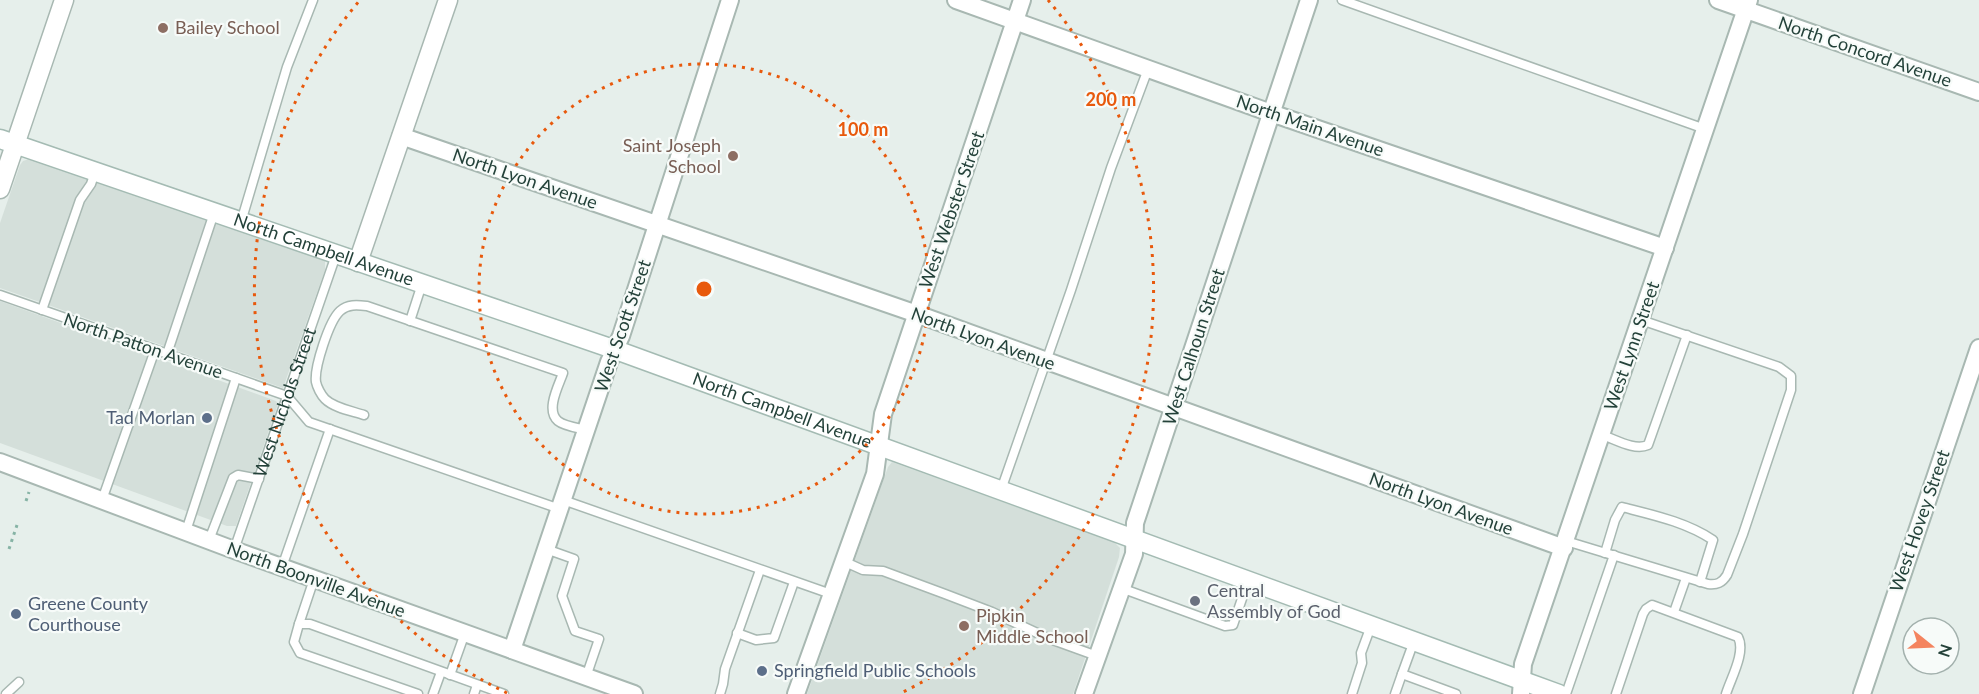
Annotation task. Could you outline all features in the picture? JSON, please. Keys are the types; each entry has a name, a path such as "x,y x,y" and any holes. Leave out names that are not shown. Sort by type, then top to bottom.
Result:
{"main road":[{"path":"0,189 8,142 64,0"},
{"path":"358,262 448,0"},
{"name":"North Campbell Avenue","path":"8,142 616,350 1414,641 1522,687 1560,694"}],"street":[{"name":"West Scott Street","path":"512,650 609,362 616,350 658,225 730,0"},
{"name":"North Main Avenue","path":"956,0 1271,113 1665,248"},
{"name":"West Webster Street","path":"796,694 874,474 883,414 1022,0"},
{"name":"West Calhoun Street","path":"1084,694 1134,554 1135,523 1309,0"},
{"name":"North Concord Avenue","path":"1718,0 1748,5 1979,92"},
{"name":"West Lynn Street","path":"1522,687 1523,664 1748,5"},
{"name":"North Lyon Avenue","path":"401,136 917,314 1174,408 1565,544"},
{"name":"West Hovey Street","path":"1862,694 1979,348"},
{"name":"North Boonville Avenue","path":"0,462 234,550 634,694"}],"lane":[{"path":"241,222 286,67 313,0"},
{"path":"1342,0 1706,129"},
{"path":"1001,491 1111,168 1148,69"},
{"path":"42,310 80,200 91,184 95,172"},
{"path":"167,354 214,213"},
{"name":"West Nichols Street","path":"234,550 336,255"},
{"path":"410,321 422,284"},
{"name":"North Patton Avenue","path":"0,295 287,396"},
{"path":"364,415 325,399 316,385 316,370 332,324 340,312 352,305 367,306 563,373 553,403 554,414 558,421 586,430"},
{"path":"1565,544 1610,554 1716,585 1727,575 1743,534 1792,382 1791,376 1779,367 1641,320"},
{"path":"1602,435 1635,447 1642,448 1648,445 1687,336"},
{"path":"102,500 155,350"},
{"path":"186,531 236,378"},
{"path":"287,396 309,422 831,594"},
{"path":"282,567 330,429"},
{"path":"209,540 233,478 238,476 259,479"},
{"path":"1566,694 1610,554 1615,520 1622,507 1653,515 1703,533 1713,540 1700,582"},
{"path":"546,549 574,559 562,596 575,631 599,639 586,677"},
{"path":"843,561 862,570 883,571 945,594 992,612 1050,639 1097,656"},
{"path":"720,694 725,669 760,570"},
{"path":"1674,612 1686,578"},
{"path":"314,579 294,642 300,652 418,694"},
{"path":"1121,588 1225,626 1233,625 1248,581"},
{"path":"737,633 756,640 774,638 794,582"},
{"path":"1616,694 1646,609 1652,605 1738,637 1741,642 1740,651 1726,694"},
{"path":"299,624 310,624 502,694"},
{"path":"1352,694 1362,663 1361,652 1371,626"},
{"path":"450,675 465,633"},
{"path":"1395,694 1414,641"},
{"path":"433,694 441,672"},
{"path":"1402,674 1456,694"},
{"path":"6,694 19,682"},
{"path":"474,694 477,685"}],"path":[{"path":"26,501 29,492"},
{"path":"9,549 17,525"}],"shaded area":[{"path":"32,158 325,260 325,270 283,388 0,288 0,223 20,165 23,161"},
{"path":"0,301 276,401 278,404 236,526 227,526 0,443"},
{"name":"Pipkin Middle School","path":"892,462 1114,542 1120,548 1119,557 1073,694 807,694 888,467"}],"place":[{"name":"Bailey School","path":"163,28"},
{"name":"Saint Joseph School","path":"733,156"},
{"name":"Tad Morlan","path":"207,418"},
{"name":"Central Assembly of God","path":"1195,601"},
{"name":"Greene County Courthouse","path":"16,614"},
{"name":"Pipkin Middle School","path":"964,626"},
{"name":"Springfield Public Schools","path":"762,671"}]}
